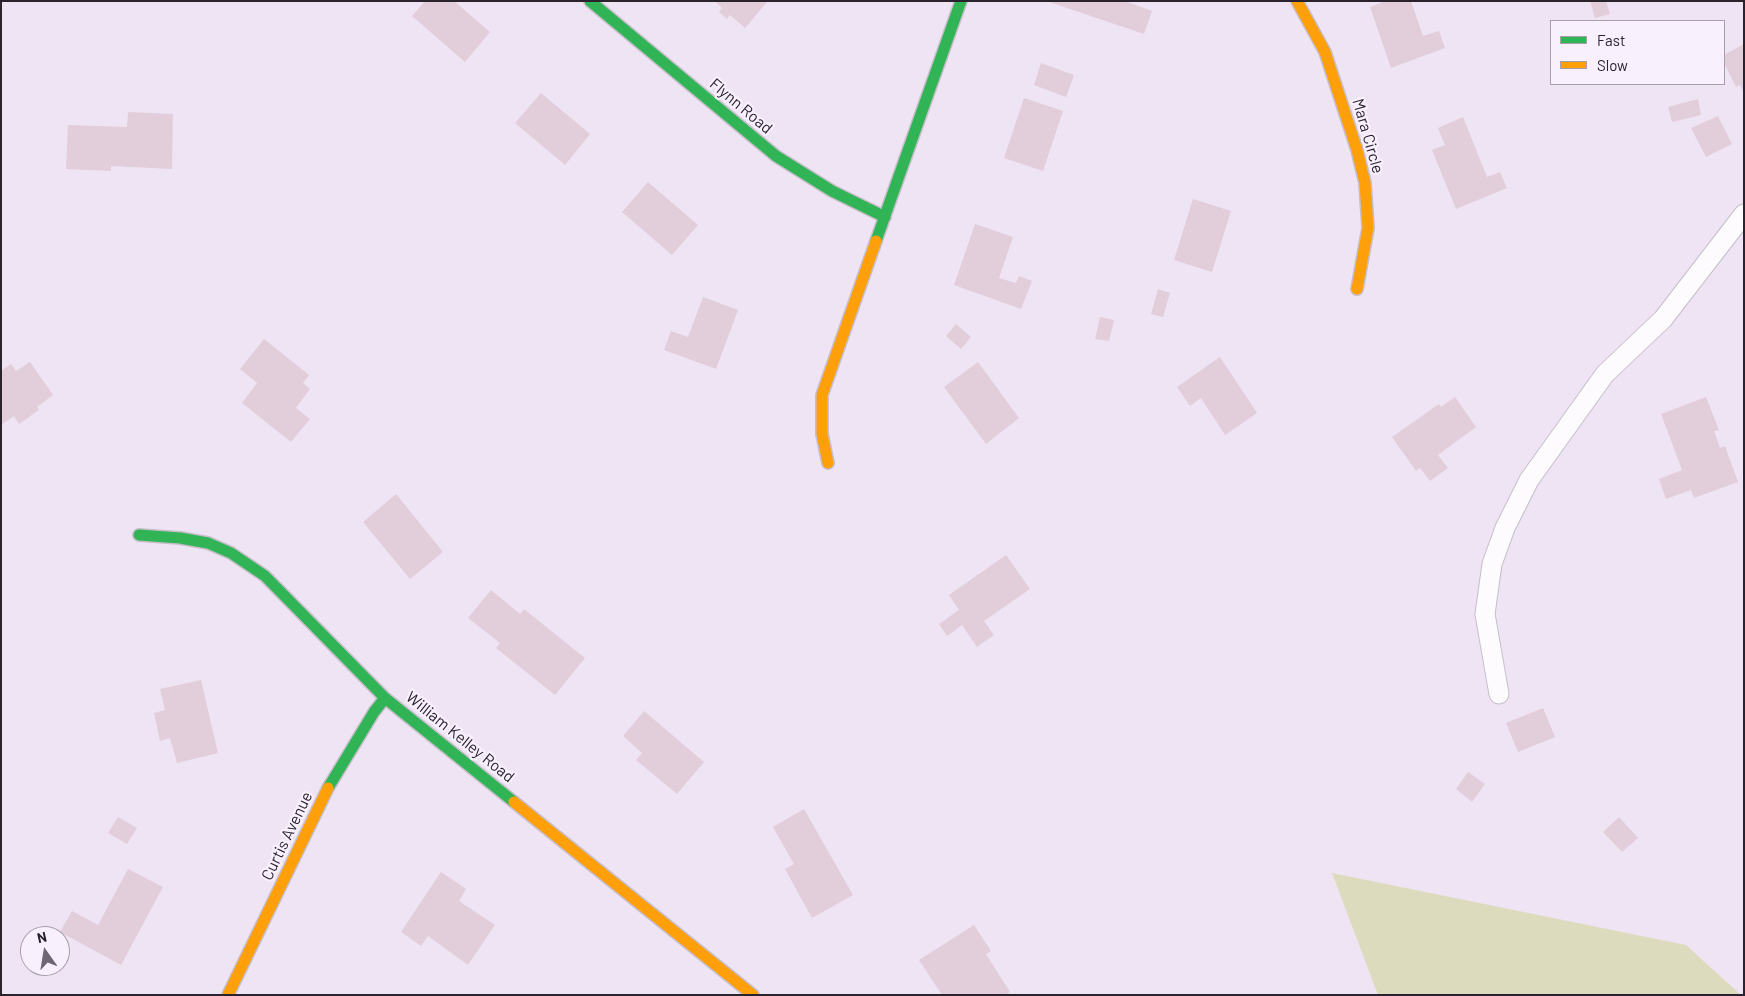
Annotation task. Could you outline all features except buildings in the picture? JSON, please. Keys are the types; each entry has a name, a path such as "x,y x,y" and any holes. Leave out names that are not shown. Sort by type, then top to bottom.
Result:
{"street":[{"name":"Flynn Road","path":"590,1 776,156 832,191 885,216"},
{"path":"828,463 822,434 822,395 961,1"},
{"name":"Mara Circle","path":"1297,1 1325,52 1357,150 1365,183 1368,228 1357,289"},
{"name":"William Kelley Road","path":"139,535 180,538 208,543 231,553 265,576 385,698 753,995"},
{"name":"Curtis Avenue","path":"228,995 334,777 374,712 385,698"}],"lane":[{"path":"1498,694 1485,614 1492,564 1505,528 1529,480 1605,374 1663,319 1744,214"}],"shaded area":[{"path":"1332,873 1686,945 1741,995 1378,995"}],"traffic: fast":[{"path":"590,1 776,156 832,191 885,217"},
{"path":"876,241 961,1"},
{"path":"139,535 180,538 208,543 231,553 265,576 385,698 514,802"},
{"path":"328,788 374,712 385,698"}],"traffic: slow":[{"path":"1297,1 1325,52 1357,150 1365,183 1368,228 1357,289"},
{"path":"828,463 822,434 822,395 876,241"},
{"path":"228,995 328,788"},
{"path":"514,802 753,995"}]}
